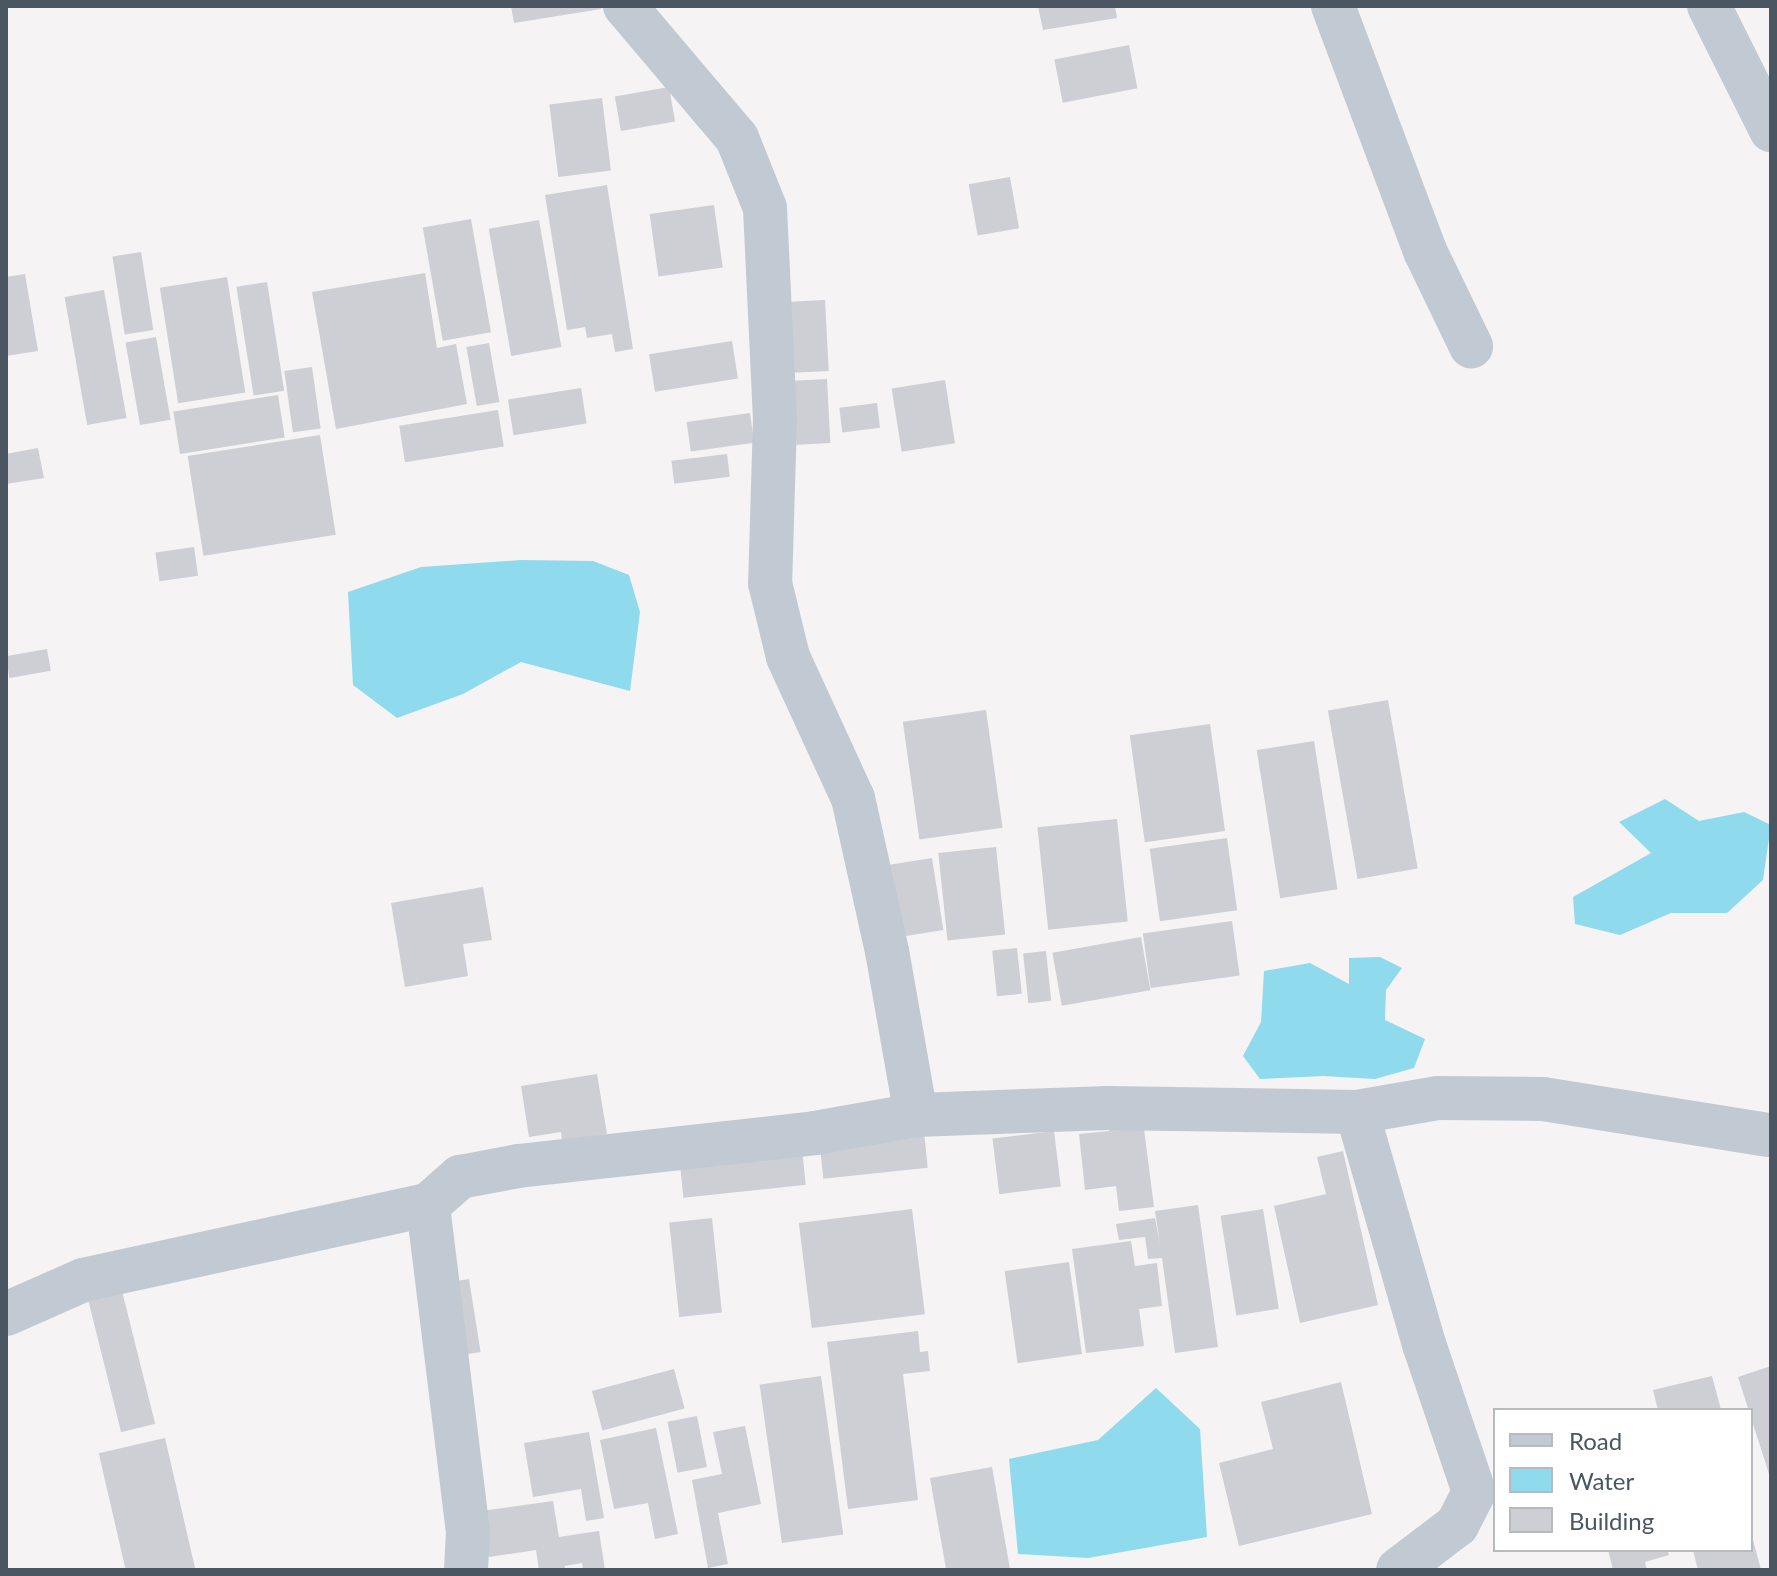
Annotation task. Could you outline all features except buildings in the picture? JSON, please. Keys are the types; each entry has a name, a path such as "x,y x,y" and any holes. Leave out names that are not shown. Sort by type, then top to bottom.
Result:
{"street":[{"path":"625,6 737,138 765,208 775,419 770,583 788,657 853,798 887,951 916,1115"},
{"path":"1333,6 1425,251 1471,346"},
{"path":"1709,6 1771,130"},
{"path":"6,1314 83,1280 428,1205 460,1177 518,1166 800,1135 916,1115 1108,1108 1357,1112 1438,1098 1543,1099 1768,1135"},
{"path":"1357,1112 1425,1347 1474,1492 1457,1525 1398,1570"},
{"path":"428,1205 468,1532 466,1570"}],"water":[{"path":"521,560 593,561 629,575 640,612 630,691 521,662 463,694 397,718 353,685 348,592 421,567"},
{"path":"1665,799 1699,821 1744,812 1771,825 1763,880 1727,913 1671,913 1620,935 1575,924 1573,897 1651,853 1619,822"},
{"path":"1380,957 1402,968 1386,990 1385,1020 1425,1039 1414,1068 1375,1079 1323,1076 1260,1079 1243,1056 1261,1022 1264,971 1310,963 1349,984 1349,958"},
{"path":"1156,1388 1200,1429 1207,1537 1088,1558 1018,1554 1009,1459 1098,1440"}]}
